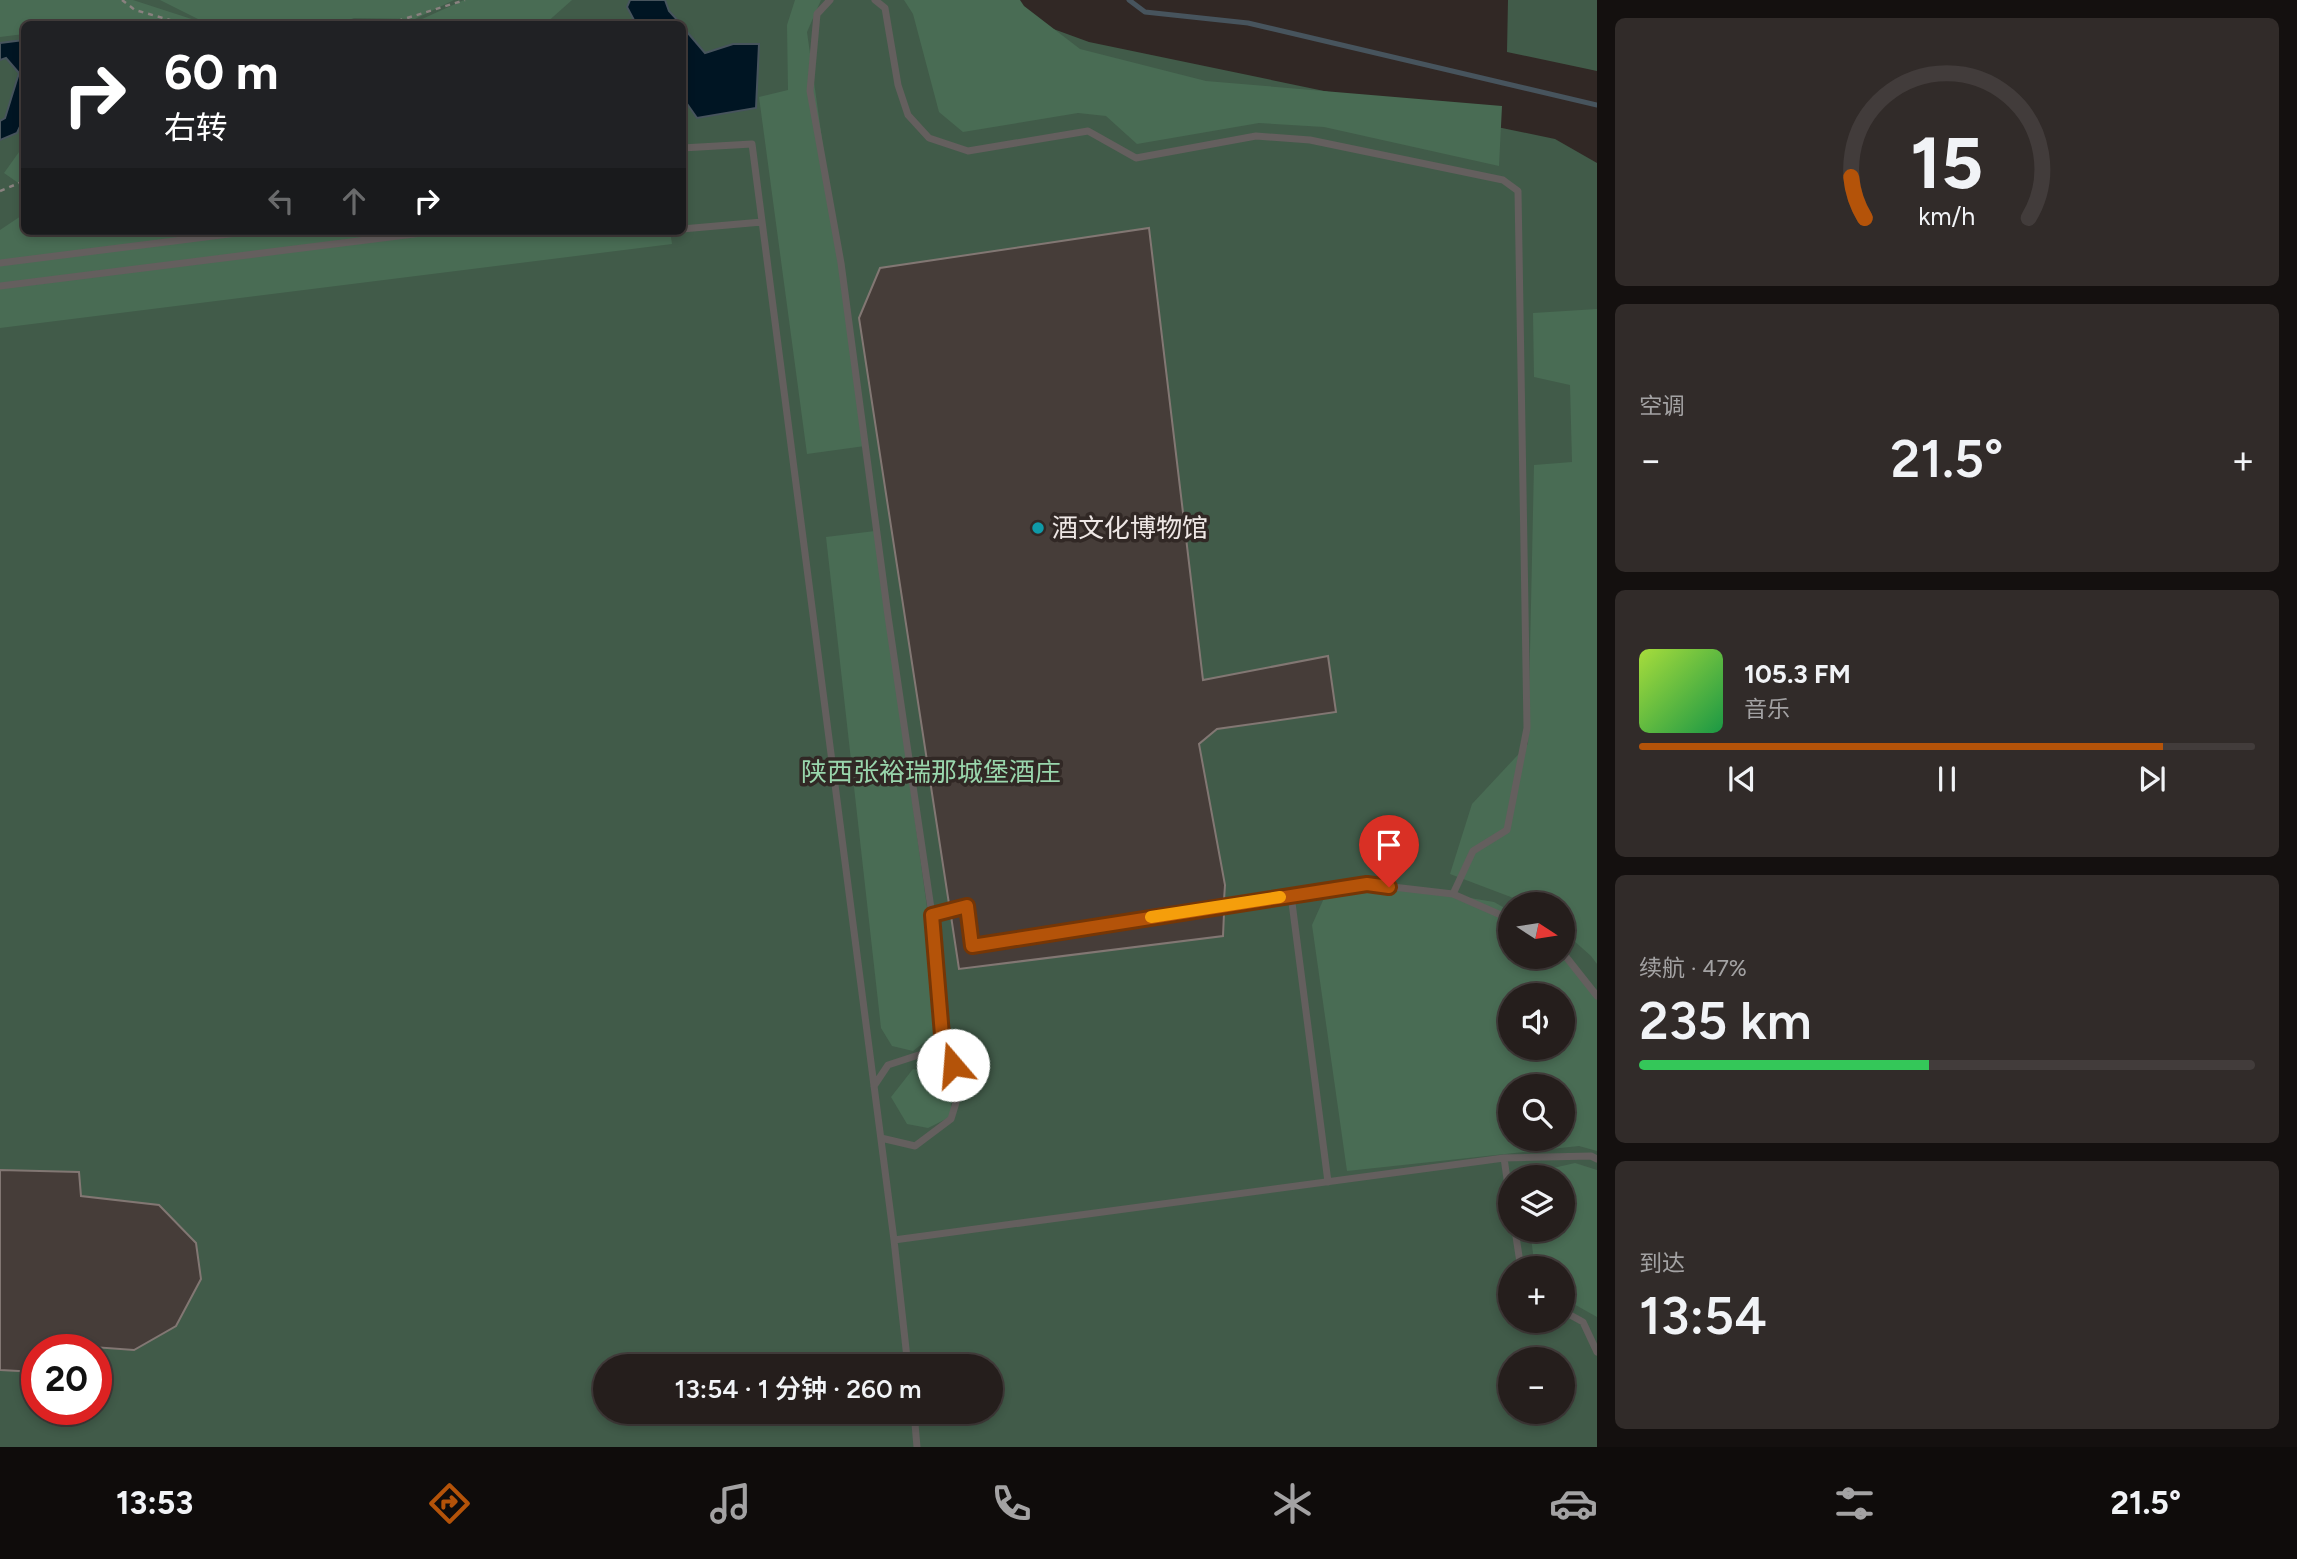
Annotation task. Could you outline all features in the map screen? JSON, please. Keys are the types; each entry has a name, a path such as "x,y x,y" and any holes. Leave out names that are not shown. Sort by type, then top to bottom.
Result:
{"lane":[{"path":"830,0 817,14 810,91 841,263 888,616 932,915 943,1047 962,1083 951,1119 915,1146 881,1138"},
{"path":"876,0 885,8 898,85 908,115 929,138 968,151 1088,131 1136,158 1256,136 1373,151 1503,180 1518,191 1527,728 1507,830 1474,851 1453,894"},
{"path":"686,148 752,144 907,1354"},
{"path":"686,229 762,222"},
{"path":"0,262 220,235"},
{"path":"0,286 406,235"},
{"path":"932,915 967,906 972,946 1367,884 1453,894 1498,914"},
{"path":"1291,895 1328,1182"},
{"path":"1575,968 1597,996"},
{"path":"874,1087 888,1065 943,1047"},
{"path":"894,1240 1504,1158 1591,1156 1597,1159"},
{"path":"1504,1158 1505,1165"},
{"path":"1575,1318 1583,1322 1597,1352"},
{"path":"915,1424 918,1447"}],"path":[{"path":"122,0 135,10 174,21"},
{"path":"398,21 465,0"},
{"path":"0,191 21,182"}],"green space":[{"name":"陕西张裕瑞那城堡酒庄","path":"0,0 1003,0 1026,19 1089,42 1555,139 1597,163 1597,1447 0,1447"},
{"path":"0,0 133,0 198,21 21,21 21,34 0,37"},
{"path":"160,0 454,0 415,19 202,21"},
{"path":"464,0 572,0 548,21 418,21"},
{"path":"795,0 821,0 807,32 865,446 807,454 759,97 788,90 787,25"},
{"path":"904,0 1020,0 1024,6 1080,49 1206,81 1502,106 1499,166 1324,127 1259,123 1137,144 1106,116 1078,113 963,132 939,112 913,14"},
{"path":"1508,0 1597,0 1597,71 1507,52"},
{"path":"21,149 21,185 4,173"},
{"path":"21,216 21,235 671,235 672,244 0,328 0,230"},
{"path":"1597,309 1597,964 1575,942 1575,892 1498,892 1450,874 1472,804 1528,744 1534,465 1572,462 1570,385 1534,377 1533,313"},
{"path":"875,531 938,987 941,1029 913,1051 892,1046 881,1028 826,537"},
{"path":"1392,885 1498,904 1498,970 1573,970 1597,998 1597,1151 1575,1146 1575,1074 1498,1074 1498,1151 1533,1151 1347,1171 1312,925 1325,896"},
{"path":"913,1069 948,1076 952,1116 928,1128 907,1124 891,1097"},
{"path":"1575,1163 1597,1170 1597,1317 1575,1305 1575,1256 1533,1256 1532,1242 1575,1242 1575,1165 1566,1165"}],"water":[{"path":"630,0 665,0 669,11 678,21 630,21 634,20 627,7"},
{"path":"686,31 705,53 733,44 759,44 756,108 697,118 686,102"},
{"path":"21,40 21,124 17,133 0,140 0,121 5,118 19,73 6,58 0,60 0,43"}],"building":[{"name":"酒文化博物馆","path":"1149,228 1203,680 1328,656 1336,712 1217,729 1199,744 1225,885 1224,900 977,939 972,903 966,900 949,904 859,318 880,268"},
{"path":"1224,913 1223,936 959,969 951,916 962,914 966,947 972,952"},
{"path":"0,1170 79,1172 81,1196 159,1205 196,1243 201,1279 176,1326 134,1350 112,1348 112,1334 21,1334 21,1371 0,1370"}],"waterway":[{"path":"1129,0 1145,12 1248,23 1597,105"}],"slow traffic":[{"path":"1151,917 1280,897"}],"place":[{"name":"酒文化博物馆","path":"1038,528"}],"route":[{"path":"953,1065 943,1047 932,915 967,906 972,946 1367,884 1389,887"}]}
